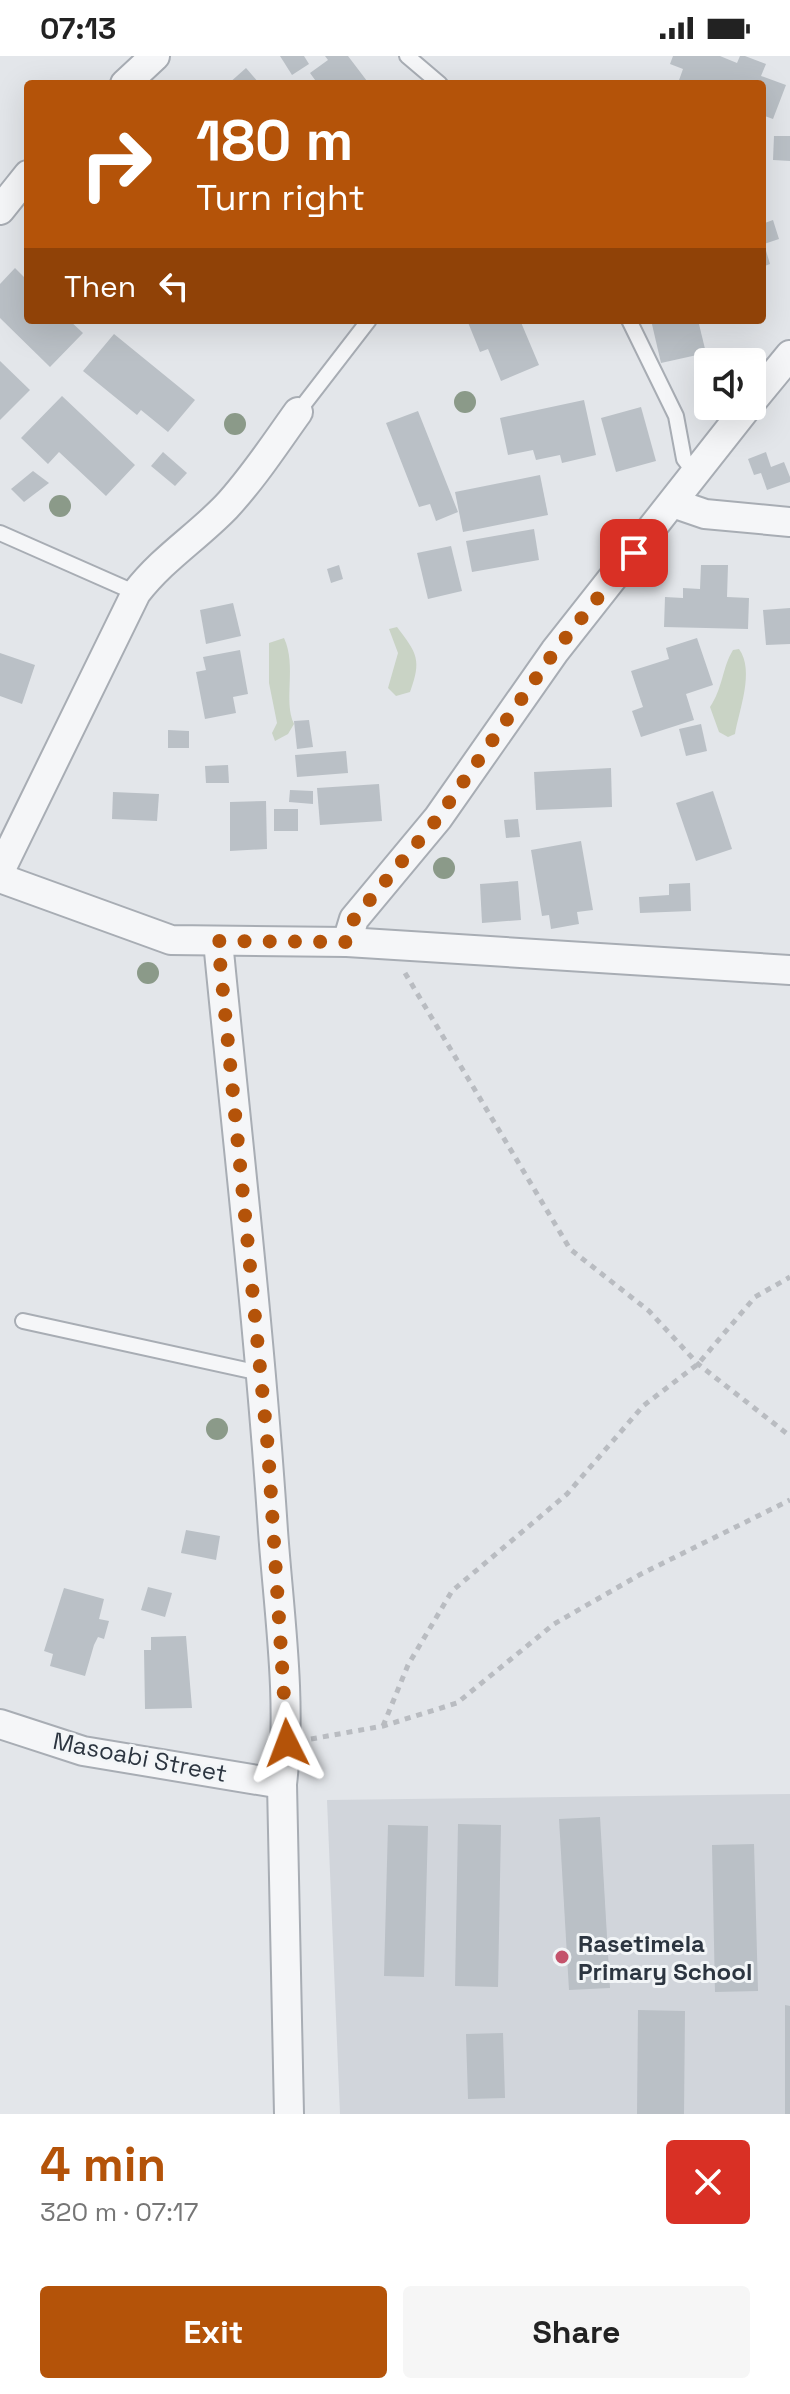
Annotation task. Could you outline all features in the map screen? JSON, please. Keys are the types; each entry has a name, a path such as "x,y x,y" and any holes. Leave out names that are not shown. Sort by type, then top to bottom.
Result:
{"street":[{"path":"129,80 155,56"},
{"path":"0,210 24,180"},
{"path":"766,384 790,355"},
{"path":"0,871 136,593 160,562 225,508 264,461 298,412"},
{"path":"347,942 354,919 438,818 555,651 737,420"},
{"path":"673,503 705,514 790,522"},
{"path":"0,878 171,940 347,942 790,970"},
{"path":"218,941 260,1373 287,1743 282,1784 289,2114"},
{"name":"Masoabi Street","path":"0,1724 83,1751 282,1784"}],"lane":[{"path":"407,56 435,80"},
{"path":"298,412 366,324"},
{"path":"631,324 676,416 684,459 694,472"},
{"path":"0,533 136,593"},
{"path":"23,1321 260,1373"}],"path":[{"path":"393,966 405,972 570,1249 649,1311 698,1364 790,1436"},
{"path":"383,1726 408,1665 452,1591 567,1494 643,1406 698,1364 755,1297 790,1277"},
{"path":"287,1743 383,1726 457,1703 554,1624 641,1574 790,1500"}],"shaded area":[{"name":"Rasetimela Primary School","path":"790,1794 790,2114 340,2114 327,1800"}],"green space":[{"path":"397,627 416,657 416,672 410,692 396,696 388,688 398,653 389,629"},
{"path":"284,638 290,660 290,705 294,724 288,734 275,741 272,733 277,723 269,683 269,643"},
{"path":"739,649 744,658 746,679 735,734 728,737 719,732 710,707 718,693 729,657 733,650"}],"building":[{"path":"280,56 304,56 309,64 292,75"},
{"path":"325,56 348,56 366,80 315,80 310,73 328,60"},
{"path":"673,56 720,56 737,63 740,56 745,56 766,64 761,76 786,85 773,119 766,116 766,80 679,80 683,69 670,64"},
{"path":"246,68 256,80 232,80"},
{"path":"774,136 790,136 790,161 773,160"},
{"path":"773,220 779,239 766,243 766,223"},
{"path":"15,268 24,277 24,324 73,324 83,333 50,367 0,318 0,284"},
{"path":"469,324 522,324 539,365 501,381 488,349 480,352"},
{"path":"652,324 699,324 705,348 694,348 694,356 661,363"},
{"path":"114,334 195,400 168,432 141,410 137,415 83,371"},
{"path":"0,361 30,390 0,420"},
{"path":"62,396 135,465 106,496 59,452 48,464 21,438"},
{"path":"584,400 596,455 562,463 560,455 536,460 533,450 508,455 500,418"},
{"path":"641,407 656,461 616,472 601,418"},
{"path":"418,411 458,512 436,521 430,504 419,507 386,423"},
{"path":"163,452 187,473 175,486 151,466"},
{"path":"766,452 771,467 784,462 790,482 767,490 761,473 754,475 748,459"},
{"path":"33,471 49,483 24,502 11,489"},
{"path":"540,475 548,515 463,532 455,492"},
{"path":"534,529 539,560 472,572 466,541"},
{"path":"451,546 462,591 428,599 417,553"},
{"path":"339,565 343,579 331,583 327,569"},
{"path":"701,565 728,565 727,597 749,598 748,629 664,627 665,597 683,598 683,588 700,589"},
{"path":"233,603 241,636 206,644 200,610"},
{"path":"790,608 790,644 766,645 763,610"},
{"path":"697,638 713,685 686,694 694,720 641,737 632,711 643,707 631,671 669,659 666,648"},
{"path":"240,650 248,694 233,697 236,713 205,719 196,672 206,670 203,657"},
{"path":"0,653 35,665 22,704 0,696"},
{"path":"309,720 313,747 297,749 294,721"},
{"path":"701,724 707,751 686,756 679,729"},
{"path":"168,730 189,731 189,748 168,748"},
{"path":"346,751 348,773 297,777 295,755"},
{"path":"228,765 229,783 206,783 205,766"},
{"path":"611,768 612,807 536,810 534,772"},
{"path":"379,784 382,821 320,825 317,788"},
{"path":"290,790 313,791 313,804 289,802"},
{"path":"713,791 732,849 696,861 676,803"},
{"path":"113,792 159,794 157,821 112,819"},
{"path":"266,801 267,849 230,851 230,802"},
{"path":"274,809 298,809 298,831 274,831"},
{"path":"518,819 520,837 506,838 504,820"},
{"path":"581,841 593,910 577,912 579,924 551,929 549,915 542,916 531,850"},
{"path":"518,881 521,920 482,923 480,884"},
{"path":"690,883 691,911 640,913 639,897 669,895 669,884"},
{"path":"186,1530 220,1536 216,1560 181,1553"},
{"path":"148,1587 172,1593 165,1617 141,1610"},
{"path":"64,1588 104,1599 99,1619 109,1621 104,1639 98,1637 94,1645 85,1676 50,1666 53,1654 44,1651"},
{"path":"186,1636 192,1708 145,1709 144,1650 151,1650 151,1637"},
{"path":"600,1817 610,1988 569,1990 559,1819"},
{"path":"458,1824 501,1825 498,1987 455,1986"},
{"path":"388,1825 428,1826 424,1977 384,1976"},
{"path":"754,1844 758,1991 715,1992 712,1845"},
{"path":"785,2005 790,2006 790,2114 785,2114"},
{"path":"638,2010 685,2011 684,2114 637,2114"},
{"path":"503,2033 505,2098 468,2099 466,2034"}],"place":[{"name":"Rasetimela Primary School","path":"562,1957"}],"route":[{"path":"287,1743 268,1449 218,941 347,942 354,919 438,818 555,651 634,553"}]}
